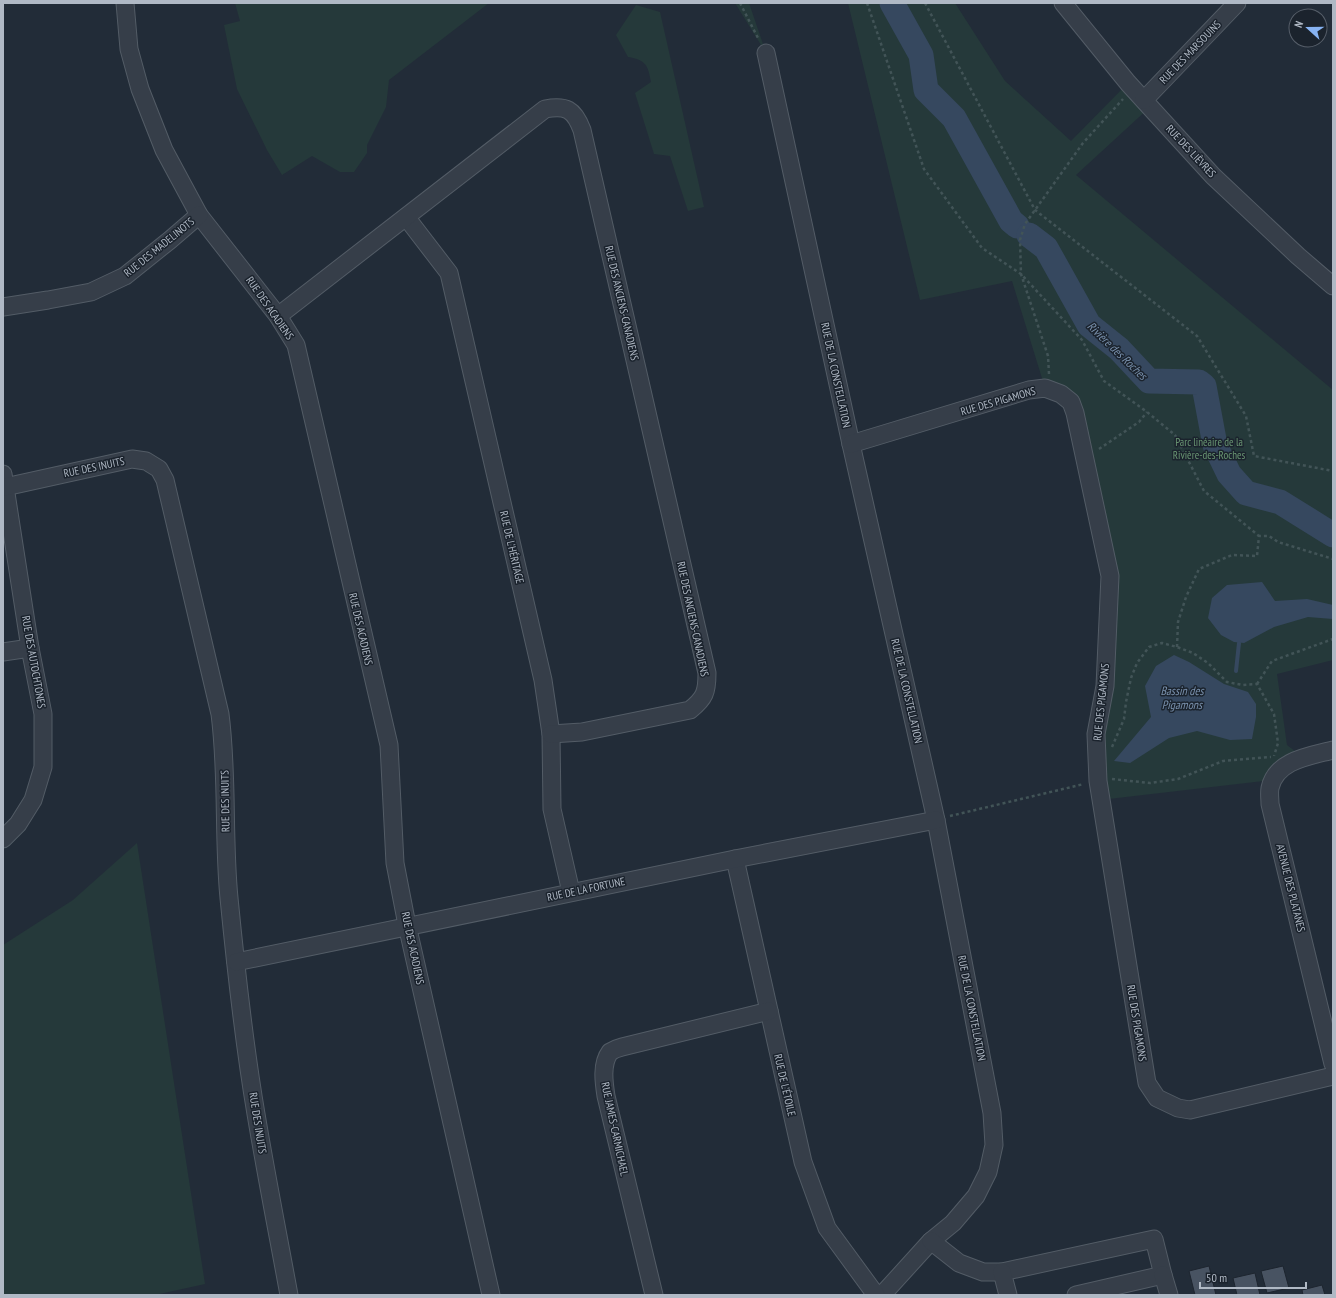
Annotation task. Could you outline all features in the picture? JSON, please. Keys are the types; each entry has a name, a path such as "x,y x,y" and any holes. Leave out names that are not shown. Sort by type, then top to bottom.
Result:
{"street":[{"name":"RUE DES ACADIENS","path":"126,3 129,49 140,89 164,150 199,214 278,316 296,345 389,745 395,863 407,925 492,1295"},
{"name":"RUE DES LIÈVRES","path":"1063,3 1133,88 1213,176 1298,256 1333,286"},
{"name":"RUE DES MARSOUINS","path":"1144,100 1237,3"},
{"name":"RUE DE LA CONSTELLATION","path":"766,53 851,444 936,820 992,1113 994,1144 988,1172 976,1196 953,1223 931,1241 882,1295"},
{"name":"RUE DES ANCIENS-CANADIENS","path":"278,316 545,109 556,107 569,109 578,119 582,130 603,220 707,674 707,688 702,701 690,710 582,732 551,734"},
{"name":"RUE DES MADELINOTS","path":"3,307 91,292 125,276 170,240 199,214"},
{"name":"RUE DE L'HÉRITAGE","path":"406,217 449,274 543,680 551,734 552,809 571,892"},
{"name":"RUE DES PIGAMONS","path":"851,444 1029,390 1046,388 1061,394 1071,402 1110,576 1104,686 1096,734 1098,781 1147,1083 1158,1098 1178,1108 1190,1110 1333,1076"},
{"name":"RUE DES INUITS","path":"4,481 132,459 146,462 159,469 165,480 220,714 224,742 228,889 236,962 256,1113 289,1295"},
{"name":"RUE DES AUTOCHTONES","path":"3,839 18,824 33,800 43,767 43,714 30,648 4,481"},
{"path":"3,652 30,648"},
{"name":"AVENUE DES PLATANES","path":"1333,750 1288,764 1279,770 1270,789 1270,804 1333,1064"},
{"name":"RUE DE LA FORTUNE","path":"236,962 407,925 936,820"},
{"name":"RUE DE L'ÉTOILE","path":"735,859 803,1162 827,1228 876,1295"},
{"name":"RUE JAMES-CARMICHAEL","path":"654,1295 606,1096 604,1079 605,1063 611,1052 622,1047 769,1011"},
{"path":"931,1241 959,1263 983,1272 1002,1272 1154,1239 1169,1295"},
{"path":"1002,1272 1008,1295"},
{"path":"1076,1295 1163,1275"}],"path":[{"path":"740,3 766,53"},
{"path":"868,3 924,170 982,248 1022,274 1082,340 1104,381 1147,412 1175,435 1204,491 1259,536 1269,536 1278,542 1333,559"},
{"path":"925,3 1035,210 1197,336 1246,416 1254,456 1333,472"},
{"path":"1051,390 1048,356 1022,274 1020,240 1025,224 1082,144 1133,88"},
{"path":"1084,458 1139,422 1147,412"},
{"path":"1177,647 1178,622 1186,597 1200,569 1232,555 1256,556 1259,536"},
{"path":"1257,684 1272,661 1333,639"},
{"path":"1097,759 1107,756 1113,746 1124,719 1131,678 1137,663 1150,647 1162,643 1177,647 1193,653 1208,663 1227,682 1243,685 1257,684"},
{"path":"936,820 1098,781 1114,779 1150,783 1178,779 1223,761 1273,757 1278,743 1274,714 1257,684"}],"green space":[{"path":"235,3 489,3 389,80 386,107 367,145 367,153 354,172 340,172 312,156 282,175 267,150 237,89 224,25 240,21"},
{"path":"735,3 749,3 766,53"},
{"name":"Parc linéaire de la Rivière-des-Roches","path":"848,3 955,3 1005,81 1071,141 1128,83 1150,107 1076,175 1333,390 1333,660 1277,674 1287,745 1304,758 1273,780 1100,800 1110,576 1075,413 1045,388 1012,281 920,300"},
{"path":"636,5 660,12 704,207 688,211 670,156 654,154 635,93 651,82 649,71 645,64 639,60 628,57 616,35"},
{"path":"137,843 205,1284 155,1295 3,1295 3,945 73,900"}],"water":[{"path":"1262,582 1275,601 1307,599 1333,605 1333,619 1308,617 1274,627 1244,643 1234,642 1221,635 1208,618 1212,598 1227,585"},
{"name":"Bassin des Pigamons","path":"1174,655 1189,662 1224,684 1248,692 1256,704 1256,717 1252,739 1230,740 1197,731 1169,738 1130,763 1114,761 1151,717 1145,686 1156,666"}],"building":[{"path":"1209,1266 1216,1295 1195,1295 1189,1271"},
{"path":"1283,1266 1289,1288 1267,1293 1261,1271"},
{"path":"1255,1273 1260,1295 1237,1295 1233,1278"},
{"path":"1322,1285 1325,1295 1303,1295 1302,1290"}],"waterway":[{"name":"Rivière des Roches","path":"892,3 921,55 926,90 954,118 1011,221 1017,226"},
{"name":"Rivière des Roches","path":"1029,235 1046,248 1089,325 1119,349 1149,381 1199,382 1204,386 1215,445 1229,474 1246,493 1280,502 1333,535"},
{"path":"1236,671 1239,643"}]}
